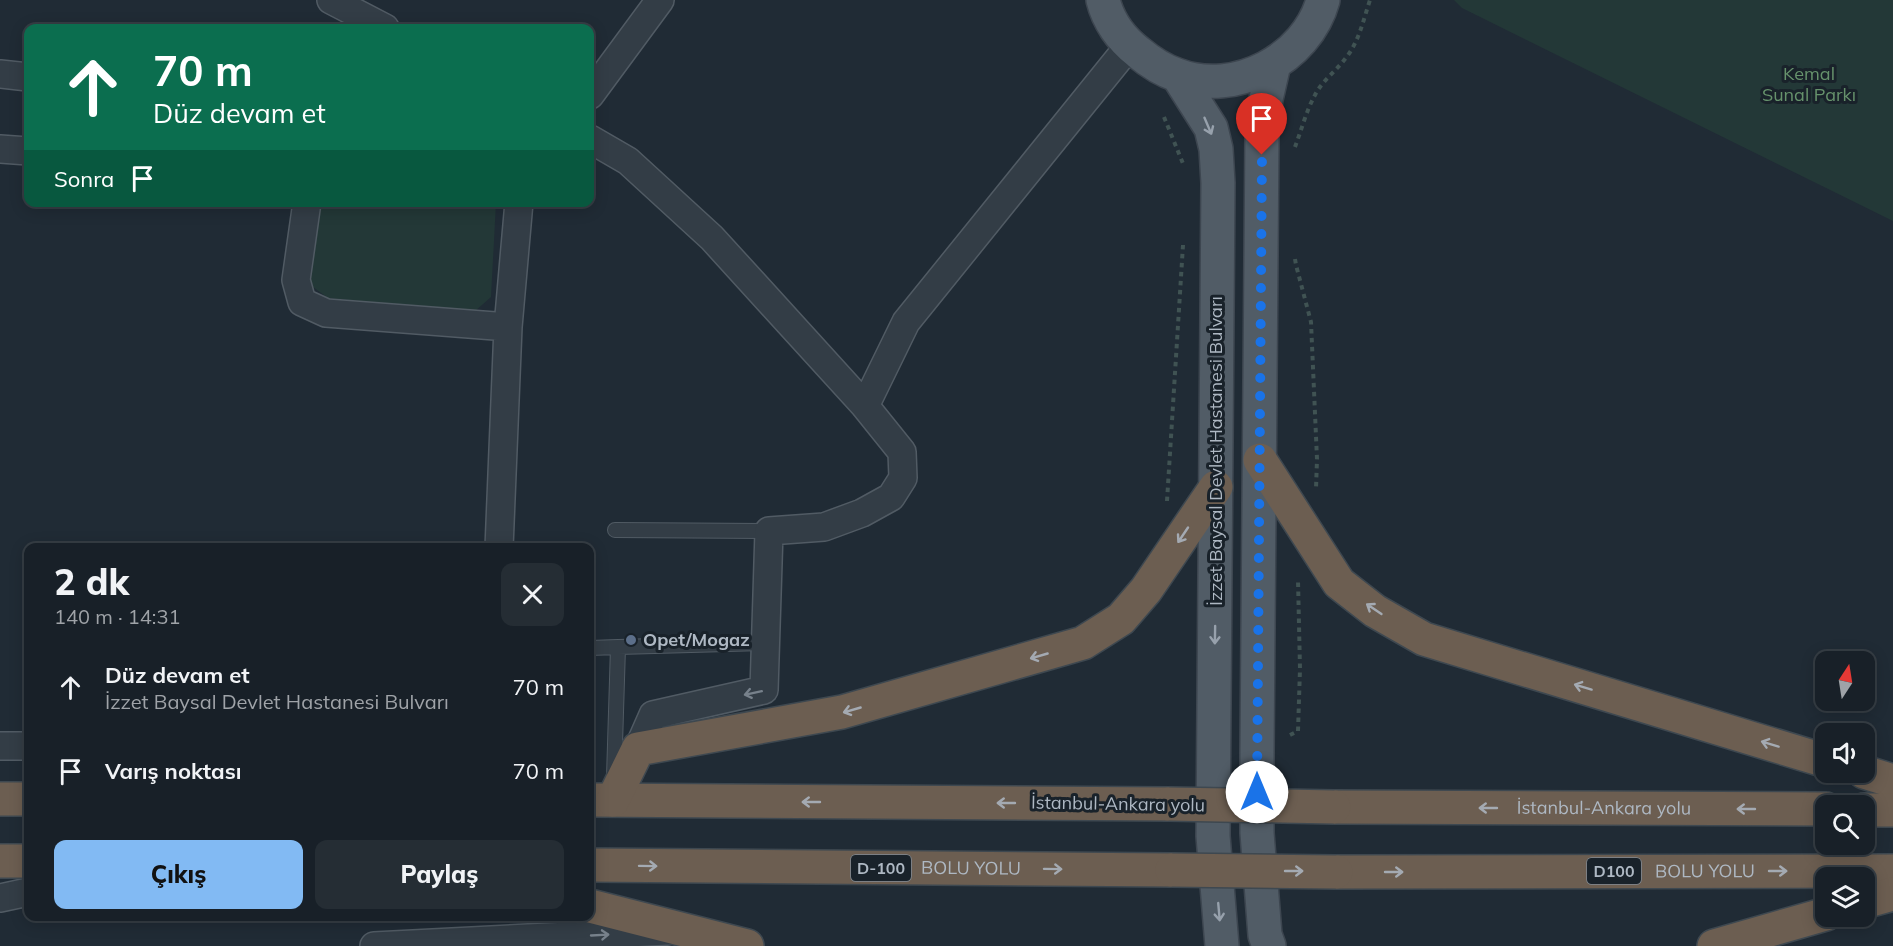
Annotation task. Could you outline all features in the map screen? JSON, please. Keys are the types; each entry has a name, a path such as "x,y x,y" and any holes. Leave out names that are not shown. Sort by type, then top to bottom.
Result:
{"highway":[{"path":"1260,460 1339,583 1375,611 1424,639 1815,758"},
{"path":"597,797 638,749 842,712 1083,643 1121,619 1146,590 1216,487"},
{"path":"1875,775 1893,781"},
{"name":"İstanbul-Ankara yolu","path":"597,797 1334,807 1815,809"},
{"path":"0,799 24,799"},
{"path":"1875,810 1893,810"},
{"path":"0,861 24,861"},
{"name":"BOLU YOLU","path":"594,865 1336,872 1893,871"},
{"path":"1875,899 1893,894"},
{"path":"594,907 747,946"},
{"path":"1714,946 1815,917"}],"main road":[{"path":"1103,0 1114,27 1129,46 1152,64 1178,76 1203,81 1227,80 1251,75 1274,64 1294,48 1311,27 1323,0"},
{"path":"1269,946 1265,935 1257,833 1262,132 1274,64"},
{"name":"İzzet Baysal Devlet Hastanesi Bulvarı","path":"1178,76 1211,128 1216,149 1218,183 1213,836 1222,946"}],"street":[{"path":"594,90 660,0"},
{"path":"334,10 374,24"},
{"path":"865,406 906,322 1129,46"},
{"path":"0,74 24,77"},
{"path":"594,141 628,161 712,238 865,406 902,452 903,478 891,497 862,513 824,527 769,531 764,690 653,715 638,749"},
{"path":"0,148 24,151"},
{"path":"306,207 296,280 302,302 326,313 508,327"},
{"path":"499,543 508,327 519,207"},
{"path":"0,746 24,746"},
{"path":"0,898 24,893"},
{"path":"374,946 687,930"}],"lane":[{"path":"615,530 769,531"},
{"path":"594,648 766,643"},
{"path":"597,797 618,647"}],"path":[{"path":"1294,148 1314,95 1353,48 1370,0"},
{"path":"1161,109 1185,174"},
{"path":"1166,507 1184,239"},
{"path":"1295,254 1311,322 1317,459 1317,488 1300,521"},
{"path":"1298,571 1300,669 1298,731"}],"green space":[{"name":"Kemal Sunal Parkı","path":"1454,0 1893,0 1893,221 1462,8"},
{"path":"319,207 496,207 491,297 474,312 328,298 313,287 309,273"}],"place":[{"name":"Opet/Mogaz","path":"631,640"}],"route":[{"path":"1257,792 1262,155"}]}
